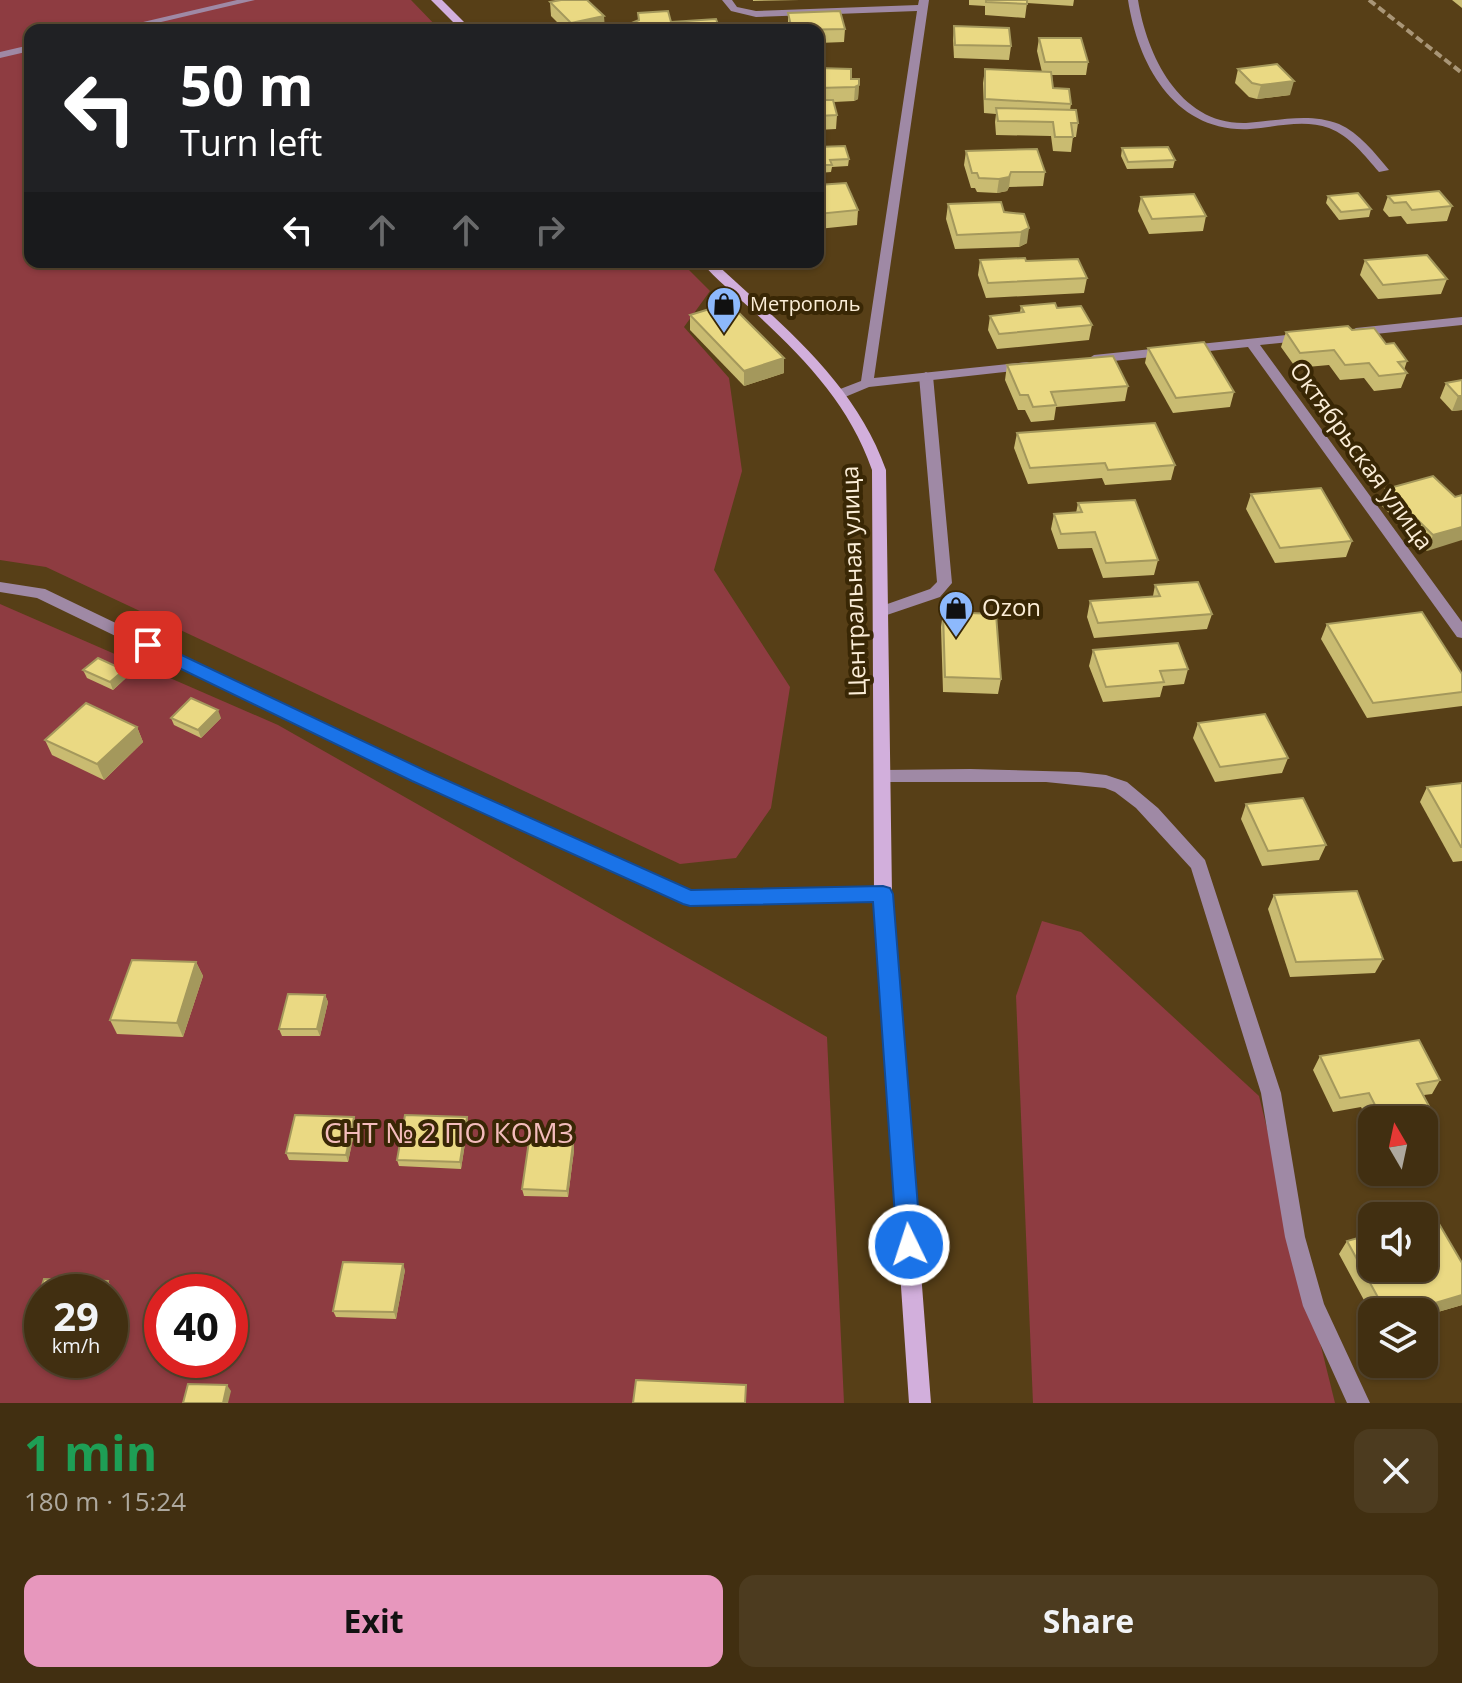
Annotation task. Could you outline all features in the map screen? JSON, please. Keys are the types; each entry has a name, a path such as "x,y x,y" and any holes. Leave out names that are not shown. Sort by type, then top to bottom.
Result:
{"street":[{"path":"141,24 250,0"},
{"path":"436,0 461,24"},
{"path":"727,0 734,9 756,14 923,4 867,383"},
{"path":"1133,0 1135,26 1154,70 1203,120 1235,126 1308,120 1330,124 1347,132 1383,170"},
{"path":"0,55 24,49"},
{"name":"Центральная улица","path":"713,268 840,394 874,450 879,470 883,894 920,1403"},
{"path":"1342,334 1462,321"},
{"path":"1081,360 1327,335"},
{"name":"Октябрьская улица","path":"1252,343 1462,633"},
{"path":"840,394 867,383 1035,365"},
{"path":"881,612 935,593 945,583 926,376"},
{"path":"0,587 40,593 419,776 690,898 883,894"},
{"path":"883,776 1079,777 1120,785 1178,840 1199,865 1271,1093 1295,1237 1314,1306 1359,1403"}],"green space":[{"path":"0,0 411,0 434,24 24,24 24,268 687,268 710,291 684,327 729,378 742,471 714,570 790,687 771,808 736,858 680,864 46,567 0,560"},
{"name":"СНТ № 2 ПО КОМЗ","path":"0,604 278,725 827,1037 844,1403 0,1403"},
{"path":"1042,921 1081,932 1259,1096 1335,1403 1033,1403 1016,996"}],"building":[{"path":"587,0 604,16 571,23 550,2"},
{"path":"1027,0 1027,4 986,2"},
{"path":"668,11 671,22 716,19 718,24 629,24 639,20 638,13"},
{"path":"840,11 845,29 824,29 824,24 791,24 788,13"},
{"path":"954,26 1009,28 1011,46 955,45"},
{"path":"1039,38 1081,38 1088,62 1045,62"},
{"path":"1277,64 1294,81 1261,85 1252,83 1238,69"},
{"path":"824,68 851,69 851,79 859,79 859,85 824,88"},
{"path":"985,69 1051,72 1053,88 1069,89 1071,104 985,99"},
{"path":"824,100 833,100 837,115 824,116"},
{"path":"996,108 1076,110 1078,123 1071,123 1073,137 1055,137 1053,122 998,121"},
{"path":"845,146 849,159 830,160 832,165 824,165 824,147"},
{"path":"1168,147 1175,160 1128,162 1122,148"},
{"path":"1037,149 1045,172 1011,172 1009,177 999,179 979,178 977,173 972,173 966,151"},
{"path":"846,183 858,210 824,213 824,185"},
{"path":"1439,191 1452,206 1412,210 1406,202 1394,203 1388,196"},
{"path":"1358,193 1371,209 1341,212 1328,196"},
{"path":"1194,194 1206,216 1152,219 1141,197"},
{"path":"1001,202 1004,212 1024,214 1029,228 1021,232 957,235 948,204"},
{"path":"1427,255 1447,279 1383,285 1365,260"},
{"path":"1025,258 1026,261 1078,259 1087,278 988,283 980,260"},
{"path":"729,303 784,358 744,371 690,315"},
{"path":"1055,303 1057,308 1081,306 1092,325 999,334 990,316 1024,312 1021,306"},
{"path":"1348,326 1352,330 1374,328 1386,344 1394,343 1407,361 1398,362 1407,373 1379,376 1369,363 1345,365 1334,350 1300,353 1286,332"},
{"path":"1204,342 1234,392 1176,398 1148,348"},
{"path":"1113,356 1128,386 1051,392 1056,405 1033,407 1028,395 1020,395 1007,365"},
{"path":"1462,380 1462,396 1458,396 1446,383"},
{"path":"1155,423 1175,465 1108,470 1105,463 1030,468 1017,433"},
{"path":"1433,476 1455,497 1462,495 1462,527 1433,535 1386,489"},
{"path":"1321,488 1352,541 1280,548 1251,494"},
{"path":"1135,500 1158,560 1106,563 1095,532 1061,534 1054,514 1082,512 1078,503"},
{"path":"1198,582 1212,614 1098,623 1090,601 1160,596 1155,585"},
{"path":"943,612 996,614 1001,679 945,677"},
{"path":"1422,612 1462,674 1462,692 1373,703 1327,624"},
{"path":"1178,643 1188,669 1160,671 1164,682 1106,687 1093,650"},
{"path":"98,658 124,670 110,682 83,670"},
{"path":"191,698 218,710 198,730 171,718"},
{"path":"86,703 137,727 97,764 45,740"},
{"path":"1265,714 1288,758 1220,767 1198,723"},
{"path":"1462,783 1462,847 1461,847 1427,787"},
{"path":"1303,798 1326,845 1268,851 1246,804"},
{"path":"1357,891 1383,959 1296,962 1274,895"},
{"path":"132,960 196,962 177,1023 110,1020"},
{"path":"288,994 325,995 317,1029 279,1029"},
{"path":"1419,1040 1440,1080 1417,1084 1429,1106 1376,1106 1369,1093 1340,1098 1320,1056"},
{"path":"295,1115 354,1117 346,1155 286,1153"},
{"path":"405,1115 467,1117 460,1162 397,1160"},
{"path":"529,1141 573,1143 567,1191 522,1189"},
{"path":"1438,1222 1462,1263 1462,1295 1438,1302 1438,1298 1378,1298 1370,1282 1438,1282"},
{"path":"1358,1238 1358,1261 1347,1241"},
{"path":"343,1262 403,1264 394,1312 333,1311"},
{"path":"636,1380 746,1385 745,1403 633,1403"},
{"path":"188,1384 227,1385 223,1403 183,1403"}],"railway":[{"path":"1369,0 1462,73"}],"place":[{"name":"Метрополь","path":"724,335"},
{"name":"Ozon","path":"956,639"}],"route":[{"path":"148,645 419,776 690,898 883,894 909,1245"}]}
